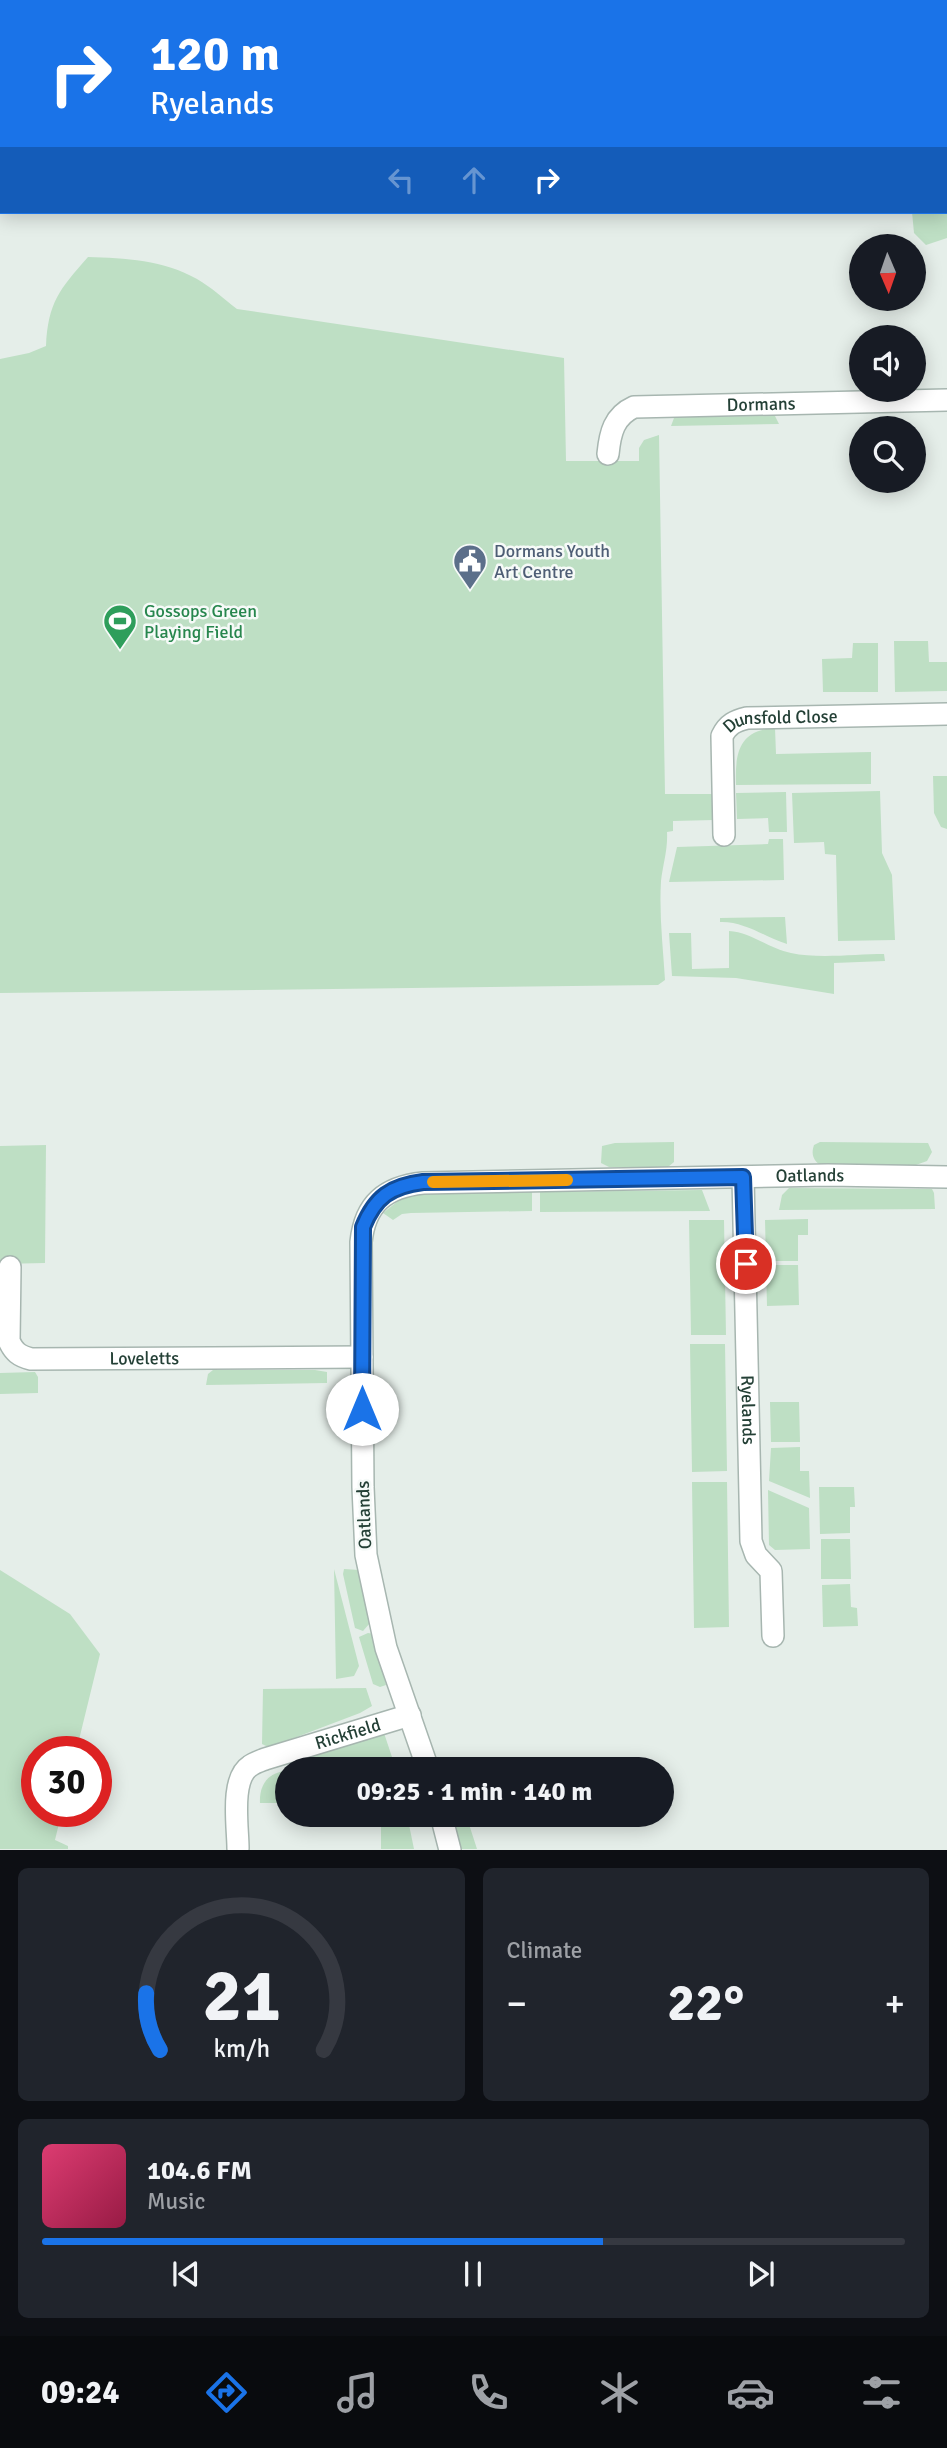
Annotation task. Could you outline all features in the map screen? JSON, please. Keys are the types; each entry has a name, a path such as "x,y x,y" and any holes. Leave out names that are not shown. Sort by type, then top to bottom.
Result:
{"street":[{"name":"Dormans","path":"608,454 614,424 623,412 634,407 947,400"},
{"name":"Dunsfold Close","path":"724,835 722,736 726,727 735,721 747,718 947,714"},
{"name":"Ryelands","path":"743,1177 751,1541 756,1555 771,1571 773,1636"},
{"name":"Oatlands","path":"424,1757 380,1627 366,1555 362,1357 363,1227 368,1214 388,1192 423,1182 947,1177"},
{"name":"Loveletts","path":"10,1267 9,1340 12,1349 20,1357 362,1357"},
{"name":"Rickfield","path":"239,1848 237,1789 244,1771 250,1766 265,1759 410,1715"},
{"path":"445,1827 450,1850"}],"green space":[{"path":"912,214 947,214 947,238 926,245 926,234 915,234"},
{"path":"88,257 130,259 171,268 202,282 237,309 564,358 566,461 639,461 639,448 644,440 659,435 665,794 712,794 714,820 673,821 673,831 667,832 661,881 665,980 658,985 0,993 0,359 29,353 46,346 49,318 57,297"},
{"path":"775,416 779,424 671,426 674,418 680,417"},
{"path":"894,641 928,641 929,662 947,662 947,691 895,692"},
{"path":"853,643 878,643 878,692 823,692 822,659 852,658"},
{"path":"775,728 776,754 871,752 871,784 736,785 736,763 741,746 753,733"},
{"path":"933,776 947,776 947,829 941,827 934,813"},
{"path":"880,791 882,853 892,875 895,940 838,941 836,855 825,854 824,842 794,843 792,793"},
{"path":"786,792 787,832 769,832 768,818 737,819 736,793"},
{"path":"769,839 783,839 784,880 669,882 677,847 768,844"},
{"path":"785,917 787,944 746,927 720,922 720,918"},
{"path":"729,931 745,934 791,953 825,956 884,954 885,961 834,963 834,994 736,978 672,976 669,933 691,933 692,969 729,968"},
{"path":"674,1142 674,1162 668,1167 609,1167 601,1163 602,1146 615,1143"},
{"path":"820,1142 928,1143 932,1152 927,1161 913,1166 820,1165 814,1159 813,1151 814,1145"},
{"path":"46,1145 45,1263 0,1264 0,1146"},
{"path":"789,1188 932,1189 935,1209 779,1210 782,1195"},
{"path":"702,1190 710,1211 540,1212 540,1192"},
{"path":"532,1192 532,1211 411,1213 402,1214 393,1220 383,1213 403,1197 417,1193"},
{"path":"808,1219 808,1235 798,1235 798,1261 766,1261 765,1220"},
{"path":"689,1220 724,1220 726,1335 691,1335"},
{"path":"766,1265 798,1265 799,1305 767,1306"},
{"path":"690,1344 725,1344 727,1471 692,1472"},
{"path":"213,1370 315,1370 327,1372 327,1383 206,1385 208,1374"},
{"path":"35,1372 38,1377 38,1393 0,1394 0,1373"},
{"path":"770,1402 799,1402 800,1442 771,1442"},
{"path":"800,1447 800,1471 809,1471 810,1498 769,1481 771,1448"},
{"path":"692,1482 727,1482 729,1627 694,1628"},
{"path":"819,1487 854,1487 855,1507 850,1507 850,1533 820,1534"},
{"path":"768,1490 809,1508 810,1549 775,1550 769,1545"},
{"path":"821,1539 850,1539 851,1579 821,1579"},
{"path":"334,1569 359,1666 354,1676 336,1679"},
{"path":"344,1569 359,1570 370,1623 363,1631 355,1628"},
{"path":"0,1570 70,1614 100,1654 80,1736 21,1736 21,1827 58,1827 55,1840 68,1846 68,1849 0,1849"},
{"path":"850,1584 851,1607 857,1608 858,1626 823,1627 822,1585"},
{"path":"368,1633 374,1634 386,1685 380,1687 373,1684 359,1637"},
{"path":"366,1688 372,1706 360,1713 273,1746 262,1744 263,1689"},
{"path":"384,1733 392,1757 305,1757"},
{"path":"275,1774 275,1803 260,1803 263,1785"},
{"path":"381,1827 409,1827 414,1849 381,1849"},
{"path":"455,1827 470,1827 477,1849 461,1849"}],"slow traffic":[{"path":"433,1182 567,1180"}],"place":[{"name":"Dormans Youth Art Centre","path":"470,591"},
{"name":"Gossops Green Playing Field","path":"120,651"}],"route":[{"path":"362,1409 363,1227 378,1200 388,1192 405,1185 423,1182 743,1177 746,1264"}]}
